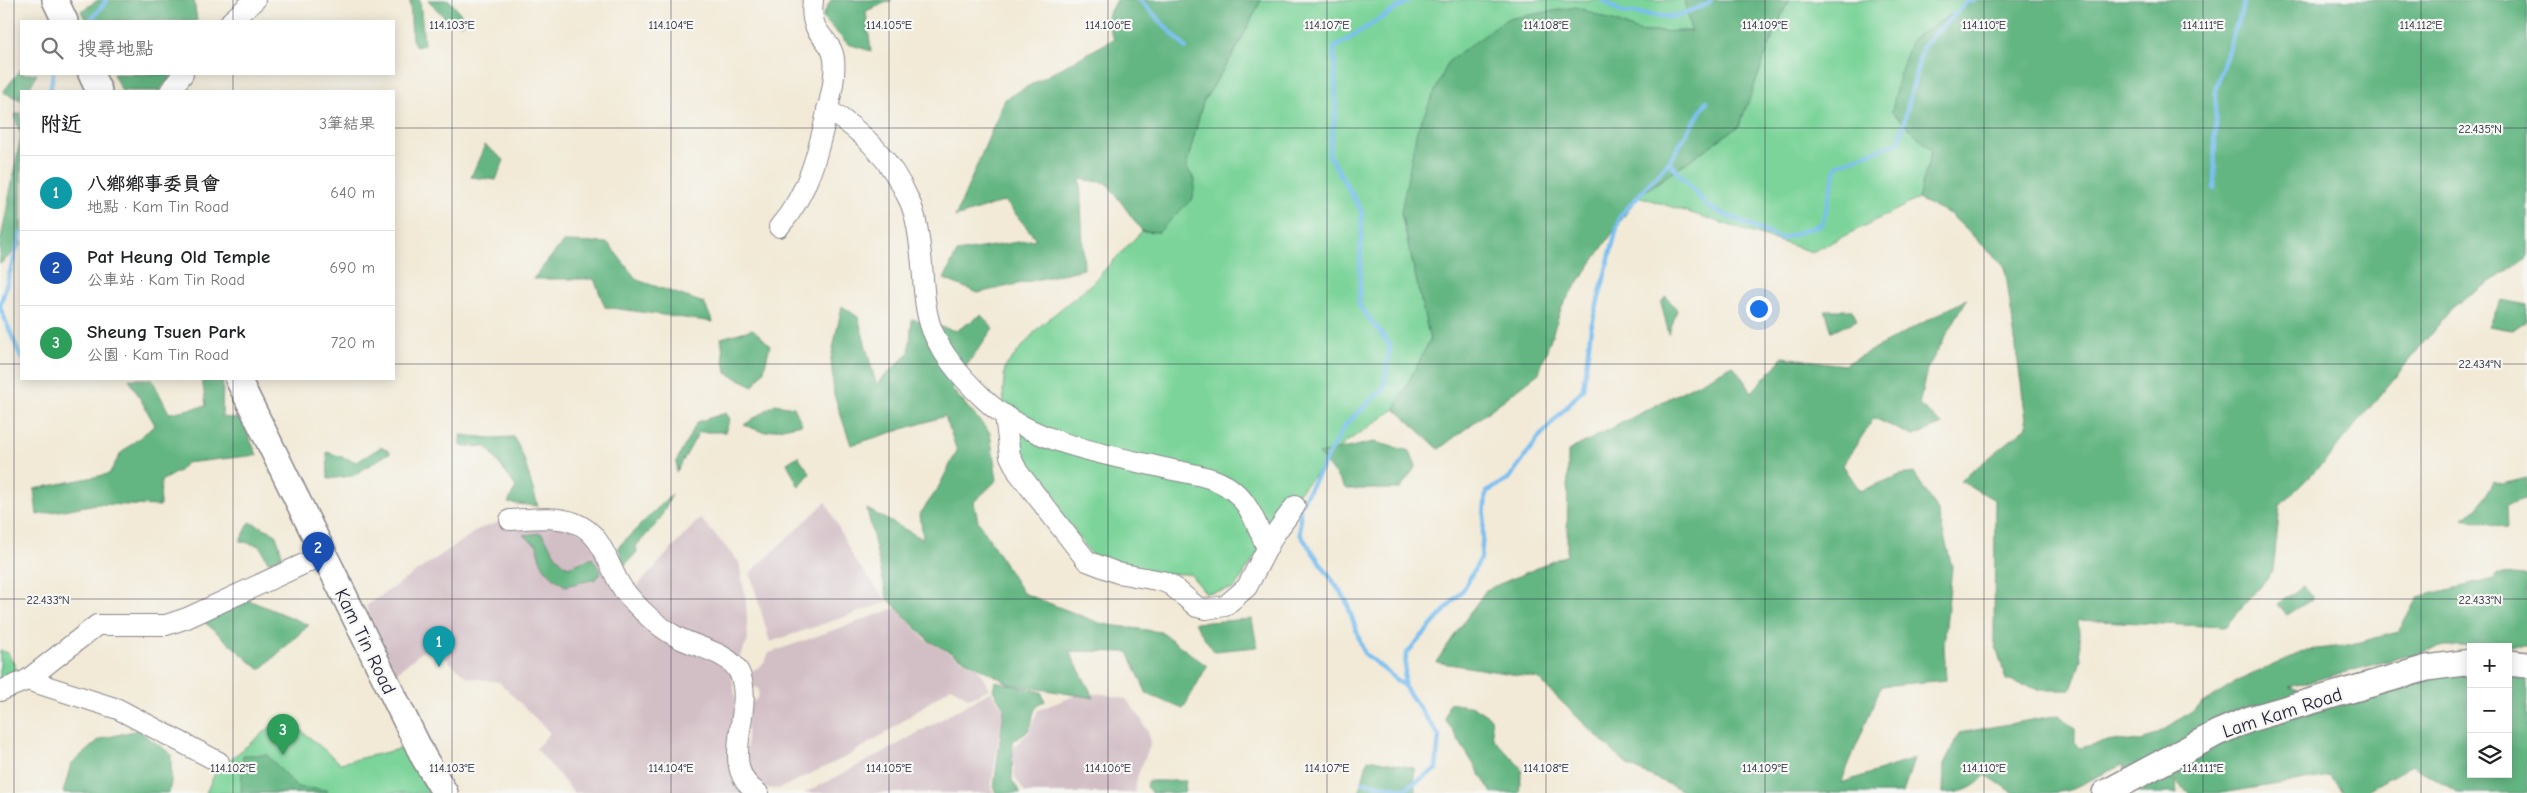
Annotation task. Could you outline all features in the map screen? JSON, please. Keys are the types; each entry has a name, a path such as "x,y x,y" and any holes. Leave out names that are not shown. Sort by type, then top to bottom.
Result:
{"main road":[{"path":"55,0 65,20"},
{"path":"91,75 99,90"},
{"name":"Kam Tin Road","path":"238,380 424,758 445,793"},
{"name":"Lam Kam Road","path":"2105,793 2217,733 2250,719 2427,668 2467,663"},
{"path":"2512,663 2527,665"}],"street":[{"path":"232,20 255,0"},
{"path":"779,228 810,177 832,88 834,58 814,27 813,0"},
{"path":"171,90 182,75"},
{"path":"828,109 867,137 881,154 910,201 919,245 928,318 933,332 964,377 985,400 1019,425 1097,452 1218,481 1243,500 1267,548"},
{"path":"1005,415 1010,456 1018,472 1087,561 1118,573 1162,581 1171,585 1197,607 1216,609 1229,603 1247,587 1267,548 1295,506"},
{"path":"510,520 561,520 575,523 598,541 624,589 660,626 734,664 742,681 744,709 737,750 740,775 749,788 758,793"},
{"path":"0,691 27,680 97,625 166,625 187,618 323,555"},
{"path":"27,680 118,709 219,762"}],"shaded area":[{"path":"826,502 855,561 888,602 770,642 750,573"},
{"path":"700,518 739,562 746,601 748,641 739,658 691,640 632,592"},
{"path":"500,522 568,526 587,537 610,580 732,673 748,793 574,793 536,748 550,733 499,682 467,677 430,645 396,673 366,606 479,529"},
{"path":"896,608 927,641 978,669 989,689 969,698 951,687 887,732 846,757 778,789 764,788 746,772 748,705 758,698 759,692 758,688 749,687 745,676 764,663 769,653"},
{"path":"991,691 1003,709 991,789 994,793 805,793 886,751"},
{"path":"1082,693 1104,694 1126,699 1140,717 1149,734 1150,746 1138,774 1134,793 1025,793 1015,777 1013,754 1015,745 1029,733 1038,710"}],"green space":[{"path":"98,0 194,0 197,20 86,20 81,11"},
{"path":"410,0 420,0 424,45 416,47 412,39"},
{"path":"428,0 449,0 467,21 460,24 444,17"},
{"path":"831,0 892,0 866,11 871,51 848,44 822,17"},
{"path":"1116,0 1261,0 1237,48 1203,102 1186,167 1195,180 1193,198 1159,232 1142,231 1107,183 1080,179 1084,269 978,293 944,279 957,252 1036,239 1005,201 955,217 1005,99 1114,39 1105,20"},
{"path":"1261,0 1684,0 1691,31 1641,32 1576,7 1401,212 1430,340 1395,409 1345,443 1278,514 1257,554 1234,589 1206,593 1190,574 1142,573 1092,555 1007,445 1003,391 1005,367 1039,327 1091,284 1142,231 1159,232 1195,180 1186,167 1203,102 1237,48"},
{"path":"1684,0 1789,0 1777,25 1739,126 1638,196 1562,306 1539,373 1439,449 1395,409 1430,340 1401,212 1417,130 1449,61 1507,19 1576,7 1641,32 1691,31"},
{"path":"1789,0 1975,0 1912,39 1892,112 1932,150 1918,199 1812,252 1638,196 1739,126 1777,25"},
{"path":"1975,0 2527,0 2527,258 2453,307 2330,456 2280,506 2273,571 2225,627 2078,620 2081,660 2071,690 2041,690 2006,680 1994,639 1995,500 1960,481 2027,427 2005,267 1950,214 1918,199 1932,150 1892,112 1898,79 1912,39"},
{"path":"20,70 20,75 36,75 29,90 20,90 20,100 3,92"},
{"path":"114,75 172,75 160,90 121,90"},
{"path":"20,113 20,132 14,115"},
{"path":"20,140 20,247 0,264 0,244"},
{"path":"485,145 504,160 496,180 471,177"},
{"path":"563,242 608,243 637,280 704,303 713,322 605,307 594,279 533,279"},
{"path":"1666,296 1677,310 1669,334 1661,303"},
{"path":"1967,299 1927,369 1919,405 1942,424 1913,436 1874,418 1843,465 1860,491 1900,475 1914,473 1937,509 1952,567 1944,646 1946,680 1881,686 1841,783 1914,759 1903,793 1688,793 1627,765 1537,678 1436,662 1486,590 1567,555 1568,451 1733,365 1752,392 1783,357 1844,365"},
{"path":"2501,300 2527,305 2526,320 2512,330 2489,326"},
{"path":"842,306 858,317 876,384 909,353 912,319 956,331 981,315 993,328 951,388 990,433 997,480 974,502 978,521 1023,593 1102,624 1161,632 1207,666 1183,709 1147,694 1128,652 1069,651 1094,698 1010,684 929,641 887,598 867,509 923,539 920,514 937,490 957,451 945,416 851,445 834,395 831,358"},
{"path":"1825,310 1852,310 1857,320 1832,332"},
{"path":"753,329 770,345 764,370 754,386 726,373 721,338"},
{"path":"130,380 152,380 169,413 206,406 202,380 223,380 222,417 241,419 257,455 186,463 179,471 161,481 160,506 96,504 37,515 34,489 109,474 121,453 155,425"},
{"path":"775,404 794,407 802,424 763,432 744,425"},
{"path":"726,413 730,419 725,432 699,432 676,473 677,460 697,422"},
{"path":"461,435 491,438 514,437 523,456 538,506 508,503 516,487 487,447 461,446"},
{"path":"1374,442 1410,451 1416,466 1400,489 1346,489 1319,454"},
{"path":"381,447 391,452 352,476 328,479 327,452 357,462"},
{"path":"798,456 810,473 799,487 787,463"},
{"path":"2527,478 2527,498 2506,505 2507,529 2463,518 2480,506 2494,481 2502,484"},
{"path":"672,494 659,521 636,546 637,552 625,565 618,547"},
{"path":"250,522 275,533 283,557 268,562 260,546 240,541"},
{"path":"541,533 556,556 568,567 592,558 601,572 596,579 565,586 553,577 542,564 537,545 523,535"},
{"path":"2496,574 2527,576 2527,646 2512,646 2512,643 2467,643 2467,646 2445,646 2289,687 2312,694 2467,665 2467,778 2512,778 2512,668 2527,670 2527,793 2459,793 2412,765 2362,793 2343,793 2330,776 2222,793 2189,793 2176,781 2177,793 2139,793 2122,765 2067,791 2014,793 1986,775 1977,784 1967,789 1943,793 1944,764 1959,733 2059,715 2075,729 2075,742 2080,748 2112,740 2141,742 2165,729 2235,682 2307,650 2344,646 2398,632 2417,597 2494,579"},
{"path":"2303,586 2314,598 2287,615 2278,604"},
{"path":"246,599 309,625 260,670 201,619"},
{"path":"1252,619 1257,647 1214,651 1194,623"},
{"path":"0,650 8,653 20,675 0,683"},
{"path":"995,681 1041,692 1045,701 1036,708 1032,723 1027,732 1013,741 1012,781 1021,793 996,793 994,789 1004,708 993,690"},
{"path":"1449,703 1474,707 1491,718 1493,738 1522,769 1519,793 1492,793 1445,719"},
{"path":"284,716 340,763 404,748 429,793 206,793 216,771"},
{"path":"138,730 171,754 169,793 63,793 71,764 100,739"},
{"path":"243,755 267,755 297,787 327,790 327,793 241,793"},
{"path":"1368,759 1414,768 1415,793 1359,793"},
{"path":"1148,781 1186,781 1184,793 1152,793 1146,787"}],"waterway":[{"path":"91,20 107,0"},
{"path":"1140,0 1186,48"},
{"path":"1362,782 1405,789 1436,769 1439,736 1404,686 1364,653 1346,600 1300,534 1300,506 1346,424 1384,388 1390,345 1359,305 1362,212 1329,155 1336,108 1334,48 1410,0"},
{"path":"1603,0 1621,12 1673,17 1708,4 1711,0"},
{"path":"1669,162 1708,207 1781,239 1822,224 1837,165 1899,142 1923,46 1967,2 1974,0"},
{"path":"2214,188 2216,86 2245,0"},
{"path":"50,90 53,75"},
{"path":"1404,686 1406,654 1463,590 1481,558 1486,492 1509,479 1540,436 1583,389 1591,328 1620,216 1669,162 1707,101"},
{"path":"20,237 0,307 20,356"}],"place":[{"name":"Pat Heung Old Temple","path":"318,573"},
{"name":"八鄉鄉事委員會","path":"439,667"},
{"name":"Sheung Tsuen Park","path":"283,755"}]}
